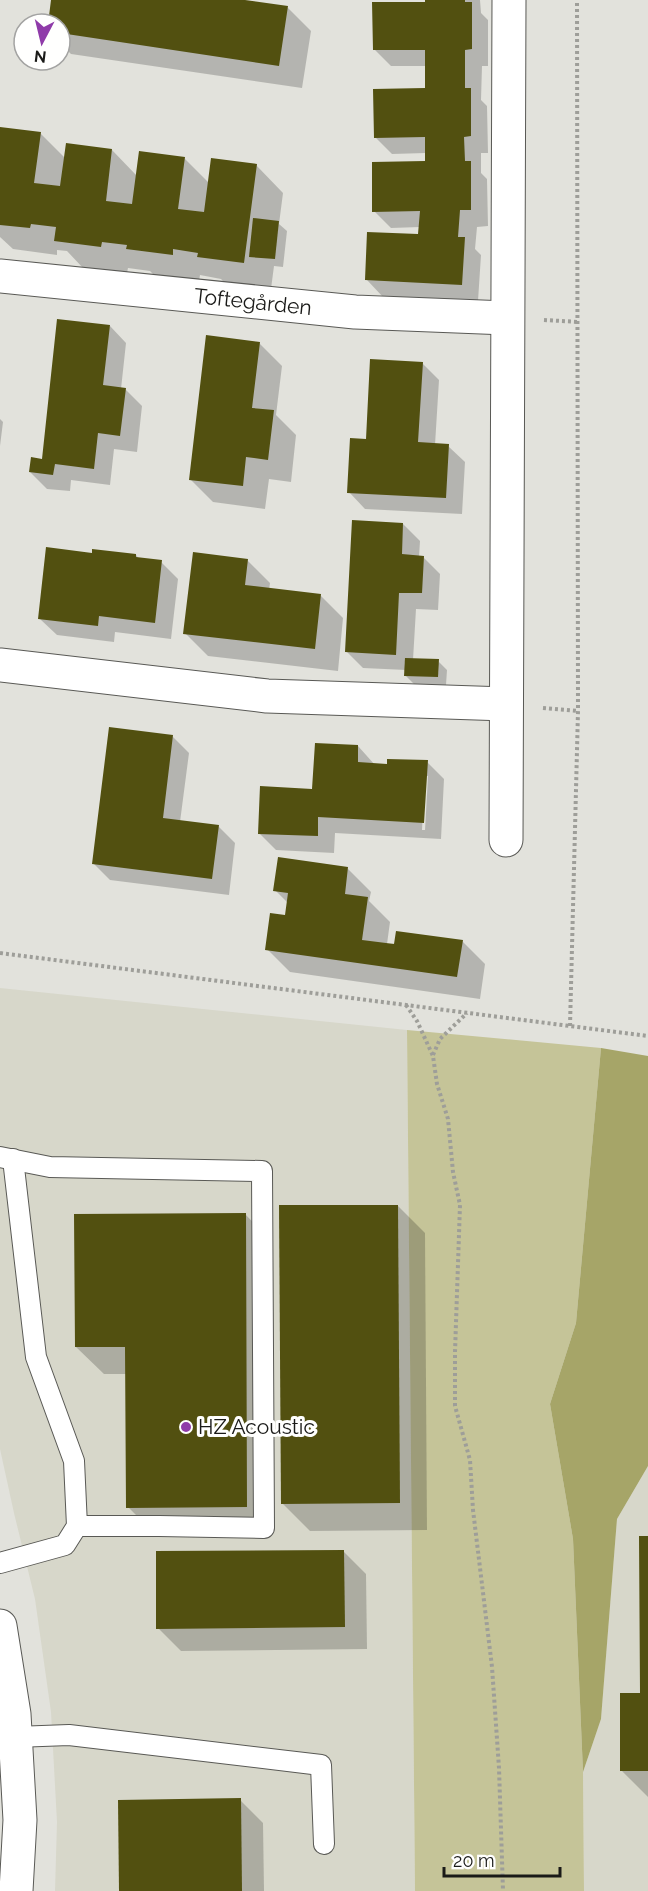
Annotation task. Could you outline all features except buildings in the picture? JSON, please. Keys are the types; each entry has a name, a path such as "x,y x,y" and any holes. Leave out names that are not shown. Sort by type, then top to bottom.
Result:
{"street":[{"path":"506,840 509,0"},
{"name":"Toftegården","path":"0,276 355,312 507,318"},
{"path":"0,665 267,696 506,704"},
{"path":"0,1626 14,1714 20,1820 16,1891"}],"lane":[{"path":"0,1563 65,1545 77,1526 74,1461 36,1357 6,1158 50,1167 262,1171 264,1528 77,1526"},
{"path":"15,1737 69,1735 321,1765 324,1844"}],"path":[{"path":"570,1026 578,711 577,0"},
{"path":"0,953 648,1036"},
{"path":"406,1005 417,1021 433,1056 437,1084 448,1119 453,1172 460,1205 454,1352 456,1406 470,1460 473,1510 492,1667 499,1768 503,1891"},
{"path":"433,1056 440,1039 467,1013"}],"shaded area":[{"path":"0,988 407,1030 415,1891 55,1891 57,1822 51,1712 35,1599 0,1449"},
{"path":"601,1048 648,1056 648,1466 617,1519 601,1719 583,1772 573,1539 550,1404 576,1323"},
{"path":"648,1466 648,1891 584,1891 583,1772 601,1719 617,1519"}],"green space":[{"path":"407,1030 601,1048 576,1323 550,1404 573,1539 583,1772 584,1891 415,1891"}],"place":[{"name":"HZ Acoustic","path":"186,1427"}]}
